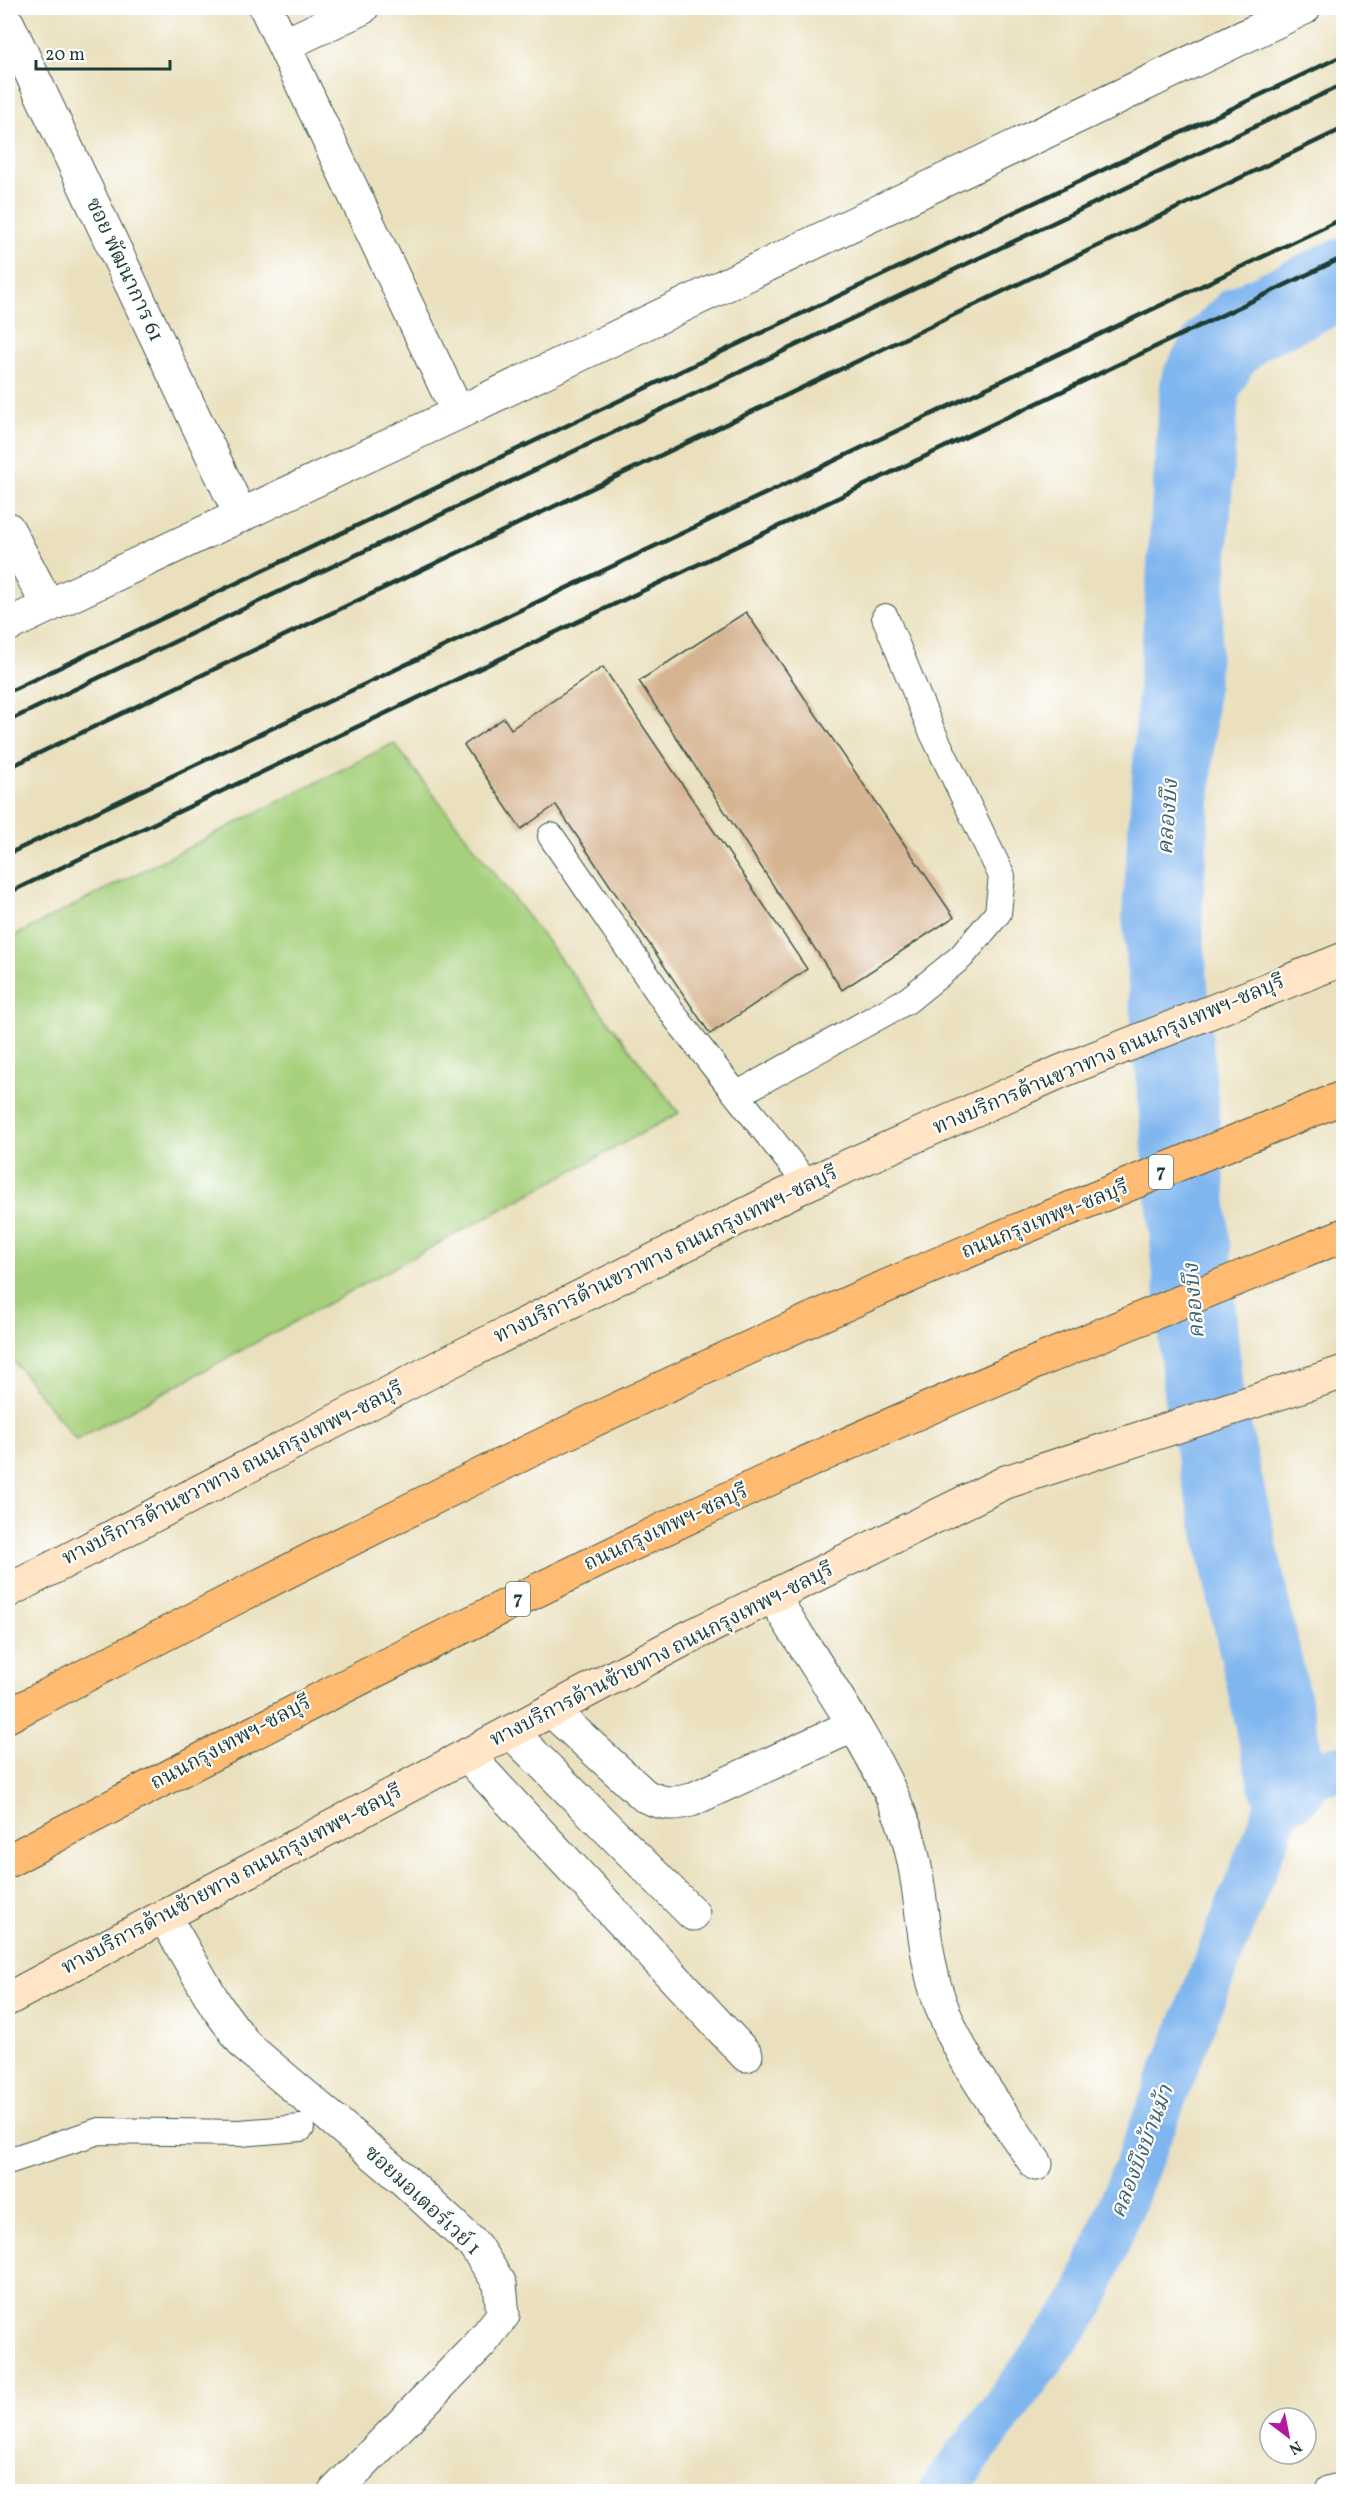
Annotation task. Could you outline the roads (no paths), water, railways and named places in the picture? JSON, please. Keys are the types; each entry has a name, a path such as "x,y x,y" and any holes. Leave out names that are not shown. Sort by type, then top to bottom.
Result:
{"highway":[{"name":"ถนนกรุงเทพฯ-ชลบุรี","path":"8,1716 280,1573 526,1452 979,1246 1344,1097"},
{"name":"ถนนกรุงเทพฯ-ชลบุรี","path":"8,1861 310,1702 538,1589 772,1479 1040,1359 1344,1235"}],"main road":[{"name":"ทางบริการด้านขวาทาง ถนนกรุงเทพฯ-ชลบุรี","path":"8,1591 449,1362 807,1184 1062,1071 1344,959"},
{"name":"ทางบริการด้านซ้ายทาง ถนนกรุงเทพฯ-ชลบุรี","path":"8,1999 687,1638 1006,1482 1344,1372"}],"street":[{"path":"266,8 458,413"},
{"path":"284,45 362,8"},
{"path":"8,625 458,413 1304,8"},
{"name":"ซอย พัฒนาการ 61","path":"8,24 241,516"},
{"path":"8,529 48,606"},
{"path":"773,1596 852,1726 902,1818 914,1862 935,1987 962,2054 1036,2164"},
{"path":"552,1711 645,1796 660,1803 674,1805 691,1800 852,1726"},
{"path":"511,1732 693,1914"},
{"path":"467,1755 746,2055"},
{"name":"ซอยมอเตอร์เวย์ 1","path":"164,1916 217,2007 246,2046 402,2178 475,2246 500,2284 503,2315 481,2343 335,2492"},
{"path":"1331,2492 1344,2489"}],"lane":[{"path":"738,1094 908,1000 961,957 998,913 1002,876 930,727 885,617"},
{"path":"551,836 676,1018 807,1184"},
{"path":"8,2161 99,2131 240,2133 300,2127"}],"waterway":[{"name":"คลองบึง","path":"1288,1781 1203,1392 1162,915 1200,385 1220,349 1245,324 1344,278"},
{"name":"คลองบึงบ้านม้า","path":"941,2492 1083,2303 1288,1781 1344,1767"}],"railway":[{"path":"8,692 1344,55"},
{"path":"8,721 1344,84"},
{"path":"8,768 1344,128"},
{"path":"8,854 1344,218"},
{"path":"8,893 1344,257"}]}
